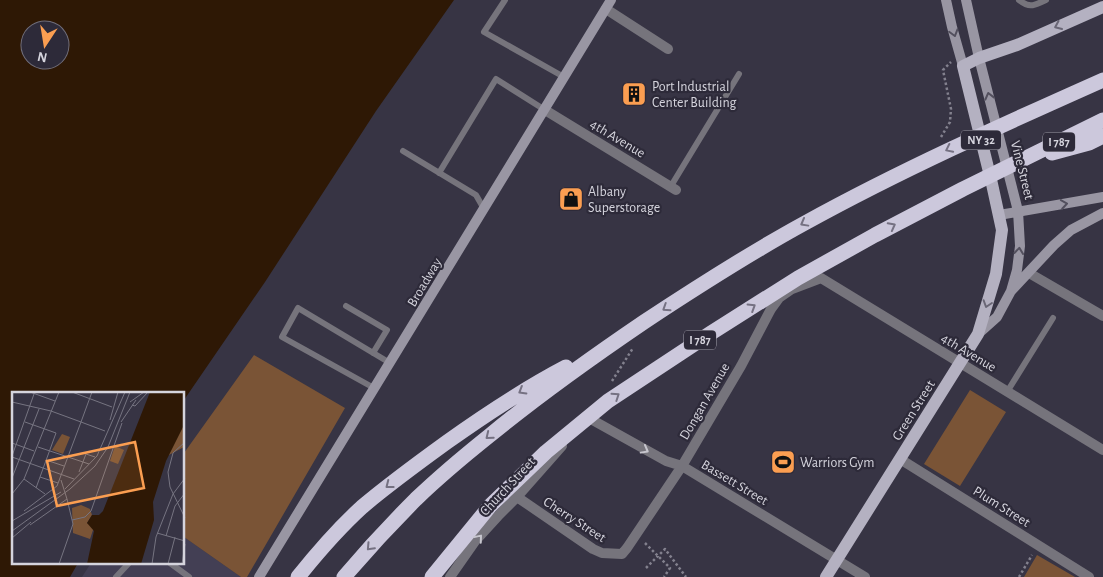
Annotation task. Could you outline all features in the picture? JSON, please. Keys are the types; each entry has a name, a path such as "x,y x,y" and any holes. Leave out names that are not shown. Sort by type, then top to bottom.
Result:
{"highway":[{"path":"1057,100 1103,74"},
{"path":"344,577 417,498 447,471 502,425 611,344 711,279 803,224 906,170 1103,80"},
{"name":"I 787","path":"432,577 490,506 546,452 608,401 798,278 963,188 1103,120"},
{"path":"1015,164 1089,143 1103,136"},
{"path":"298,577 319,551 355,514 417,464 512,397 611,344"}],"main road":[{"path":"963,66 1017,45 1103,7"},
{"name":"NY 32","path":"963,66 999,215"},
{"name":"Green Street","path":"826,577 978,334 996,274 1002,230 999,215"}],"street":[{"path":"946,0 963,66"},
{"path":"966,0 980,58"},
{"name":"Broadway","path":"259,577 608,4"},
{"path":"608,4 668,49"},
{"name":"Vine Street","path":"980,58 1018,211 1020,246 1017,270 1011,291"},
{"name":"4th Avenue","path":"545,110 674,188"},
{"path":"999,215 1103,197"},
{"name":"Green Street","path":"978,334 997,317 1011,291 1054,245 1071,230 1103,213"},
{"path":"1029,273 1103,316"},
{"name":"4th Avenue","path":"821,278 1103,450"},
{"name":"Dongan Avenue","path":"622,554 682,466 741,366 771,309 779,298 792,289 821,278"},
{"name":"Bassett Street","path":"587,417 666,462 682,466 865,577"},
{"name":"Church Street","path":"450,577 476,540 517,497 587,417"},
{"name":"Plum Street","path":"900,459 1090,577"},
{"name":"Cherry Street","path":"517,497 593,549 602,553 622,554"}],"lane":[{"path":"505,0 484,32 564,77"},
{"path":"1019,0 1025,5 1032,6 1046,0"},
{"path":"674,188 739,74"},
{"path":"439,173 496,79 545,110"},
{"path":"402,151 476,195 484,209"},
{"path":"346,306 387,330 373,353"},
{"path":"374,388 282,336 298,308 390,363"},
{"path":"1008,392 1053,318"},
{"path":"116,577 128,564"},
{"path":"171,564 189,577"}],"path":[{"path":"636,534 670,568 664,577"},
{"path":"1019,577 1038,545"},
{"path":"646,568 665,549 686,577"}],"shaded area":[{"path":"0,0 454,0 376,111 265,282 185,399 185,392 12,392 12,564 77,564 70,577 0,577"},
{"path":"254,355 345,408 247,577 241,577 185,538 185,452"},
{"path":"970,390 1006,412 960,486 924,464"},
{"path":"185,538 241,577 82,577 90,564 185,564"},
{"path":"1037,555 1075,577 1024,577"}],"place":[{"name":"Port Industrial Center Building","path":"634,94"},
{"name":"Albany Superstorage","path":"571,199"},
{"name":"Warriors Gym","path":"783,462"}]}
